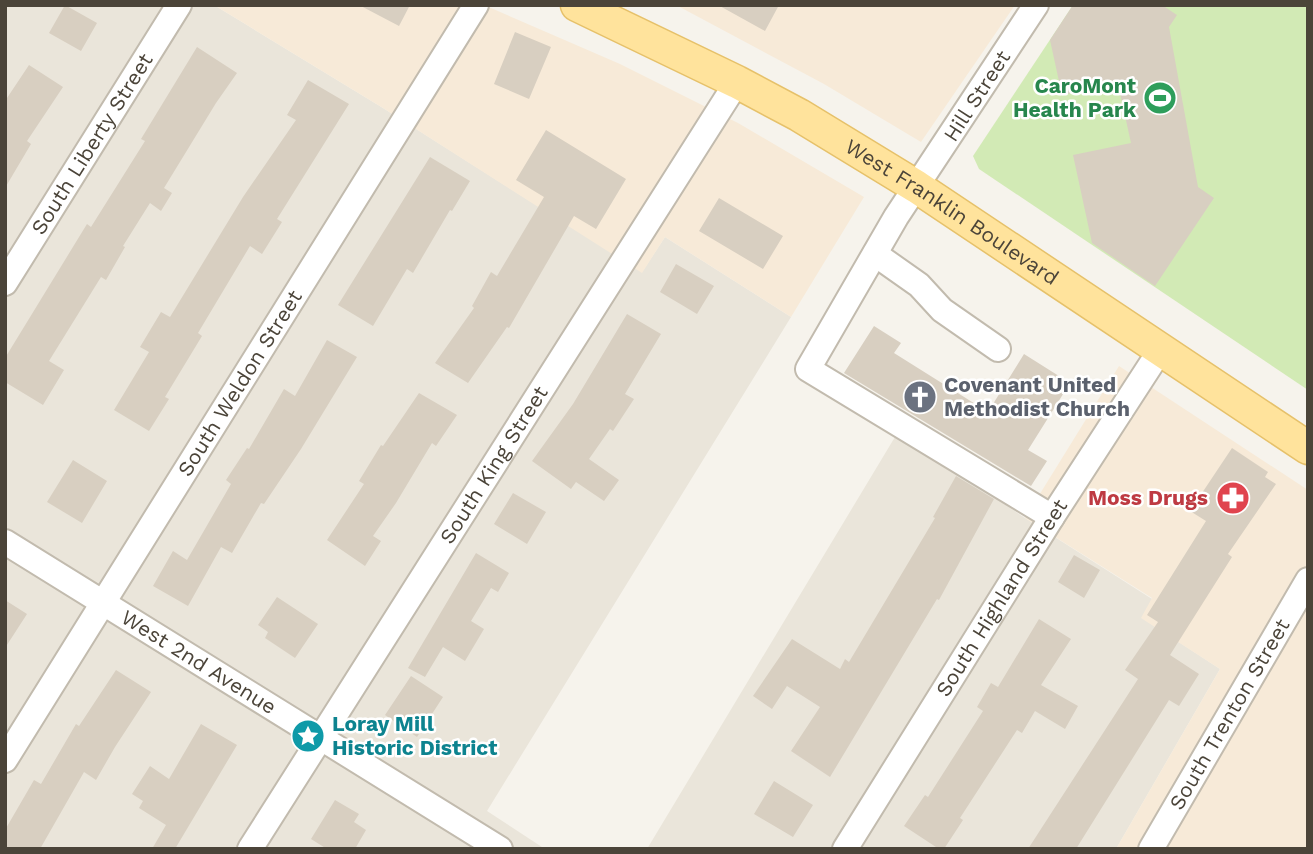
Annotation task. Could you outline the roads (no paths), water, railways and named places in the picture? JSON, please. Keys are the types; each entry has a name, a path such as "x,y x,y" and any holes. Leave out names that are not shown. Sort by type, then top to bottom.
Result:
{"main road":[{"name":"West Franklin Boulevard","path":"577,5 737,82 917,187 1308,448"}],"street":[{"name":"South Liberty Street","path":"5,284 179,5"},
{"name":"South Weldon Street","path":"5,761 476,5"},
{"name":"Hill Street","path":"1036,5 896,217 808,369 1052,517"},
{"name":"South King Street","path":"250,849 737,82"},
{"path":"875,254 919,285 942,310 998,349"},
{"name":"South Highland Street","path":"845,849 1052,517 1161,349"},
{"name":"West 2nd Avenue","path":"5,542 500,849"},
{"name":"South Trenton Street","path":"1151,849 1308,580"}],"place":[{"name":"CaroMont Health Park","path":"1160,98"},
{"name":"Covenant United Methodist Church","path":"920,397"},
{"name":"Moss Drugs","path":"1233,498"},
{"name":"Loray Mill Historic District","path":"308,736"}]}
